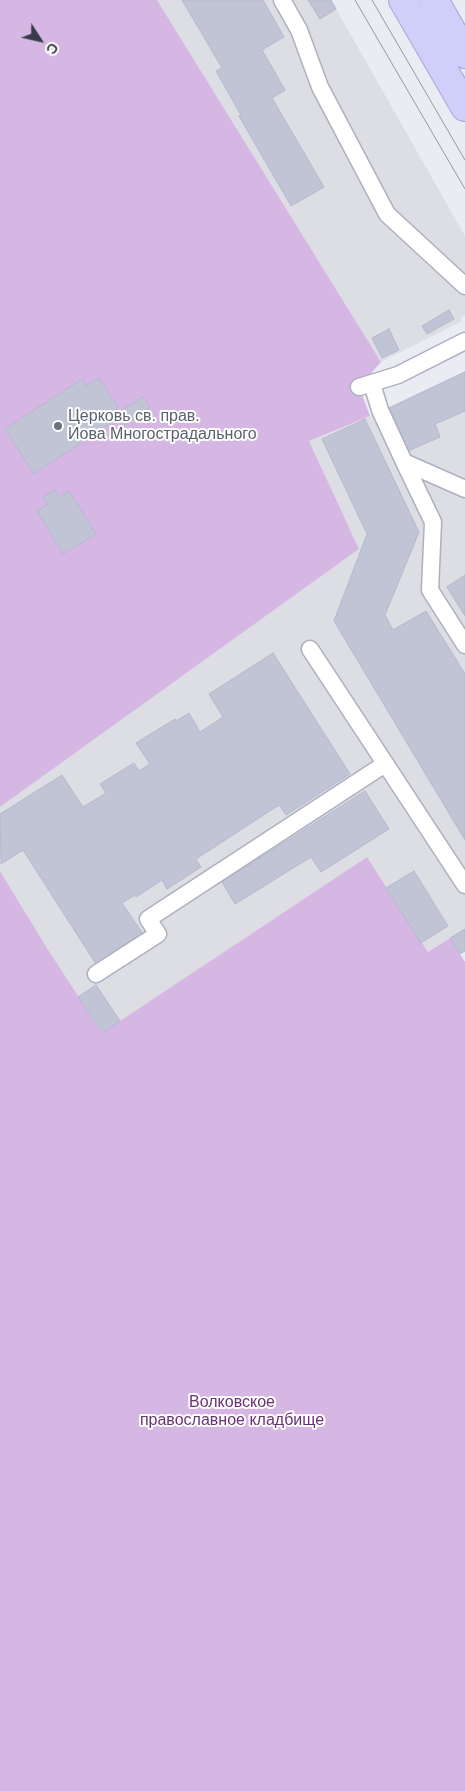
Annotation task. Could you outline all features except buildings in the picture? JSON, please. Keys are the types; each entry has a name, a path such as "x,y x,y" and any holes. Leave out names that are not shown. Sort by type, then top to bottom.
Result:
{"main road":[{"path":"403,0 465,107"},
{"path":"434,0 465,54"}],"lane":[{"path":"282,0 299,30 320,87 387,214 465,286"},
{"path":"465,341 398,375 366,386 380,410 433,522 430,590 465,645"},
{"path":"404,462 465,489"},
{"path":"310,649 465,885"},
{"path":"96,974 158,934 148,919 385,764"}],"shaded area":[{"path":"157,0 331,0 465,236 465,315 461,318 462,321 381,362"},
{"path":"465,371 465,951 460,954 449,938 428,952 367,857 102,1034 0,871 0,807 359,549 309,441 370,416"}],"green space":[{"path":"0,0 157,0 381,362 359,387 370,416 309,441 359,549 0,807"},
{"name":"Волковское православное кладбище","path":"367,857 428,952 450,938 465,962 465,1791 0,1791 0,871 102,1033"}],"tram line":[{"path":"355,0 465,189"},
{"path":"372,0 465,160"}],"place":[{"name":"Церковь св. прав. Иова Многострадального","path":"58,426"}]}
